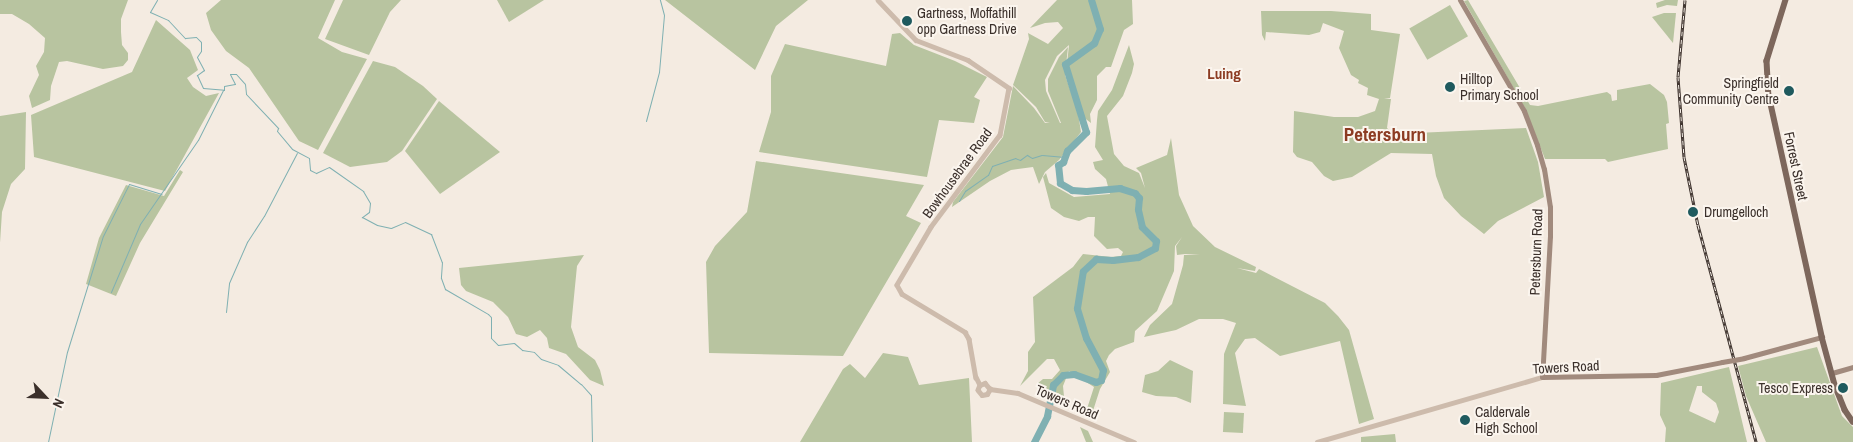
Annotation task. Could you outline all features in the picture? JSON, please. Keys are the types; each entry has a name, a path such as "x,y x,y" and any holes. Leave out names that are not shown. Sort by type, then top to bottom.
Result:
{"main road":[{"name":"Petersburn Road","path":"1460,0 1524,112 1538,145 1544,169 1550,207 1550,236 1542,376"},
{"name":"Forrest Street","path":"1786,0 1767,61 1769,95 1822,337 1823,350 1842,405 1853,422"},
{"name":"Towers Road","path":"1542,376 1656,375 1744,358 1822,337"},
{"path":"1832,373 1853,367"}],"street":[{"name":"Bowhousebrae Road","path":"878,0 916,40 968,60 1009,88 1000,135 931,228 898,285 902,294 965,332 969,338 976,377 980,385"},
{"name":"Towers Road","path":"1317,442 1542,376"},
{"path":"986,384 990,389 987,394 982,395 978,390 980,385 986,384"},
{"name":"Towers Road","path":"990,389 1018,393 1134,442"}],"green space":[{"path":"0,0 128,0 121,19 121,32 122,45 128,53 128,60 123,66 103,69 67,61 59,62 51,86 50,100 32,108 29,96 39,75 36,66 44,52 45,38 29,24 12,14 0,14"},
{"path":"221,0 335,0 318,38 342,52 367,59 318,150 299,141 249,68 226,51 211,30 206,13"},
{"path":"343,0 401,0 390,12 369,55 325,39"},
{"path":"497,0 544,0 509,22"},
{"path":"665,0 808,0 776,26 755,70"},
{"path":"1057,0 1132,0 1133,24 1124,30 1111,67 1106,67 1097,76 1097,100 1090,114 1091,123 1078,113 1081,132 1059,160 1045,172 1039,184 1033,167 1011,170 990,181 952,207 953,202 1003,137 1013,86 1045,123 1050,123 1045,122 1036,107 1013,85 1029,39 1028,33 1048,44 1063,28 1058,22 1045,23 1030,28","holes":["1069,45 1066,73 1073,98 1065,75 1068,47 1059,57 1048,79 1048,91 1060,123 1046,91 1045,80 1057,56"]},
{"path":"1468,0 1530,105 1538,106 1607,92 1611,95 1612,101 1617,100 1617,90 1650,84 1664,95 1667,102 1669,123 1666,124 1668,149 1608,162 1605,159 1545,159 1525,108 1464,1"},
{"path":"1665,0 1678,0 1677,6 1667,5 1657,8 1656,3"},
{"path":"1450,5 1468,36 1427,60 1409,28"},
{"path":"1261,11 1331,11 1371,14 1371,30 1400,34 1390,98 1384,99 1391,99 1387,128 1394,134 1526,128 1538,162 1544,197 1498,221 1484,234 1461,216 1444,198 1436,176 1432,154 1391,153 1352,177 1333,181 1324,176 1312,162 1297,157 1293,152 1294,111 1334,117 1358,117 1375,111 1379,99 1367,95 1368,88 1358,83 1359,80 1351,75 1339,48 1344,31 1323,23 1320,32 1309,35 1266,32 1265,41 1262,35"},
{"path":"1664,13 1676,13 1673,43 1652,17"},
{"path":"156,20 190,50 198,70 187,78 193,87 206,96 219,93 165,191 34,157 31,115 132,72"},
{"path":"900,33 914,45 955,61 987,77 974,97 980,100 974,123 939,120 927,177 759,152 771,112 771,76 785,44 886,66 892,34"},
{"path":"1129,45 1134,64 1132,73 1123,96 1107,116 1114,154 1124,166 1139,173 1145,188 1141,173 1136,168 1167,155 1171,138 1179,195 1193,226 1215,247 1256,267 1255,271 1237,268 1256,273 1259,269 1325,303 1338,316 1349,330 1374,419 1359,424 1340,341 1280,356 1255,338 1245,339 1235,353 1246,406 1223,404 1224,354 1236,323 1223,319 1199,319 1176,330 1144,337 1150,325 1172,304 1184,255 1200,255 1185,254 1177,255 1176,246 1182,237 1175,246 1174,271 1157,311 1135,331 1134,342 1115,349 1109,355 1106,361 1110,372 1100,389 1091,417 1085,415 1094,387 1069,371 1063,386 1065,407 1046,400 1037,384 1043,379 1052,379 1060,370 1054,359 1047,359 1020,386 1028,371 1028,352 1035,342 1033,297 1073,267 1083,254 1111,257 1121,256 1123,252 1118,248 1107,249 1094,236 1095,217 1088,217 1079,221 1064,217 1051,208 1043,177 1046,173 1049,183 1074,197 1110,194 1106,179 1095,169 1093,162 1103,160 1095,147 1098,111 1112,90"},
{"path":"373,61 395,67 423,86 437,99 402,151 387,162 350,167 323,153"},
{"path":"439,101 500,152 440,194 405,151"},
{"path":"26,112 25,169 11,184 2,212 0,243 0,116"},
{"path":"756,161 924,185 906,216 921,223 843,356 709,353 706,262 715,246 747,212"},
{"path":"180,170 183,172 140,243 116,296 86,284 99,238 126,185 164,196"},
{"path":"584,255 577,266 571,327 578,347 595,360 604,386 590,380 566,354 549,348 547,338 540,330 527,337 516,334 508,317 493,302 466,291 461,285 459,268"},
{"path":"1817,347 1842,416 1853,427 1853,442 1766,442 1746,396 1738,366"},
{"path":"883,353 908,357 919,385 969,378 972,442 800,442 843,369 850,364 865,378"},
{"path":"1170,360 1193,371 1191,403 1176,397 1156,396 1142,392 1145,375 1158,371"},
{"path":"1729,367 1747,442 1665,442 1666,428 1660,415 1661,383","holes":["1697,386 1702,386 1702,392 1716,403 1719,412 1715,423 1689,411"]},
{"path":"1224,412 1244,413 1243,433 1223,432"},
{"path":"1080,427 1088,431 1093,442 1086,442"},
{"path":"1395,434 1396,442 1361,442 1361,437"}],"waterway":[{"path":"157,0 150,12 168,20 185,38 196,37 201,42 201,51 197,57 204,70 197,75 203,88 224,90 224,86 235,84 230,74 236,74 245,84 246,94 278,128 277,131 292,149 309,158 310,170 316,173 329,167 363,191 370,203 369,212 362,217 377,225 391,228 405,222 431,234 442,262 441,278 445,289 491,317 491,338 498,345 514,343 522,350 534,352 541,359 558,365 581,384 591,395 592,442"},
{"path":"646,121 659,72 664,15 660,0"},
{"path":"1034,442 1047,416 1053,385 1063,375 1074,374 1096,382 1101,380 1103,370 1086,338 1077,308 1083,271 1096,259 1113,260 1138,257 1155,248 1156,241 1142,227 1138,209 1139,198 1135,193 1120,188 1086,191 1072,190 1060,183 1058,165 1063,162 1067,151 1086,132 1065,64 1094,43 1100,29 1091,0"},
{"path":"111,292 140,224 198,140 223,90"},
{"path":"226,312 229,283 247,242 264,216 297,153"},
{"path":"959,201 965,191 988,175 992,166 1015,158 1020,160 1027,155 1032,158 1042,155 1065,157"},
{"path":"48,442 67,352 103,236 129,184 161,194"}],"railway":[{"path":"1685,0 1678,77 1684,157 1698,225 1756,442"}],"place":[{"name":"Gartness, Moffathill opp Gartness Drive","path":"907,21"},
{"name":"Hilltop Primary School","path":"1450,87"},
{"name":"Springfield Community Centre","path":"1789,91"},
{"name":"Drumgelloch","path":"1693,212"},
{"name":"Tesco Express","path":"1843,388"},
{"name":"Caldervale High School","path":"1465,420"}],"district":[{"name":"Luing","path":"1224,74"},
{"name":"Petersburn","path":"1385,135"}]}
